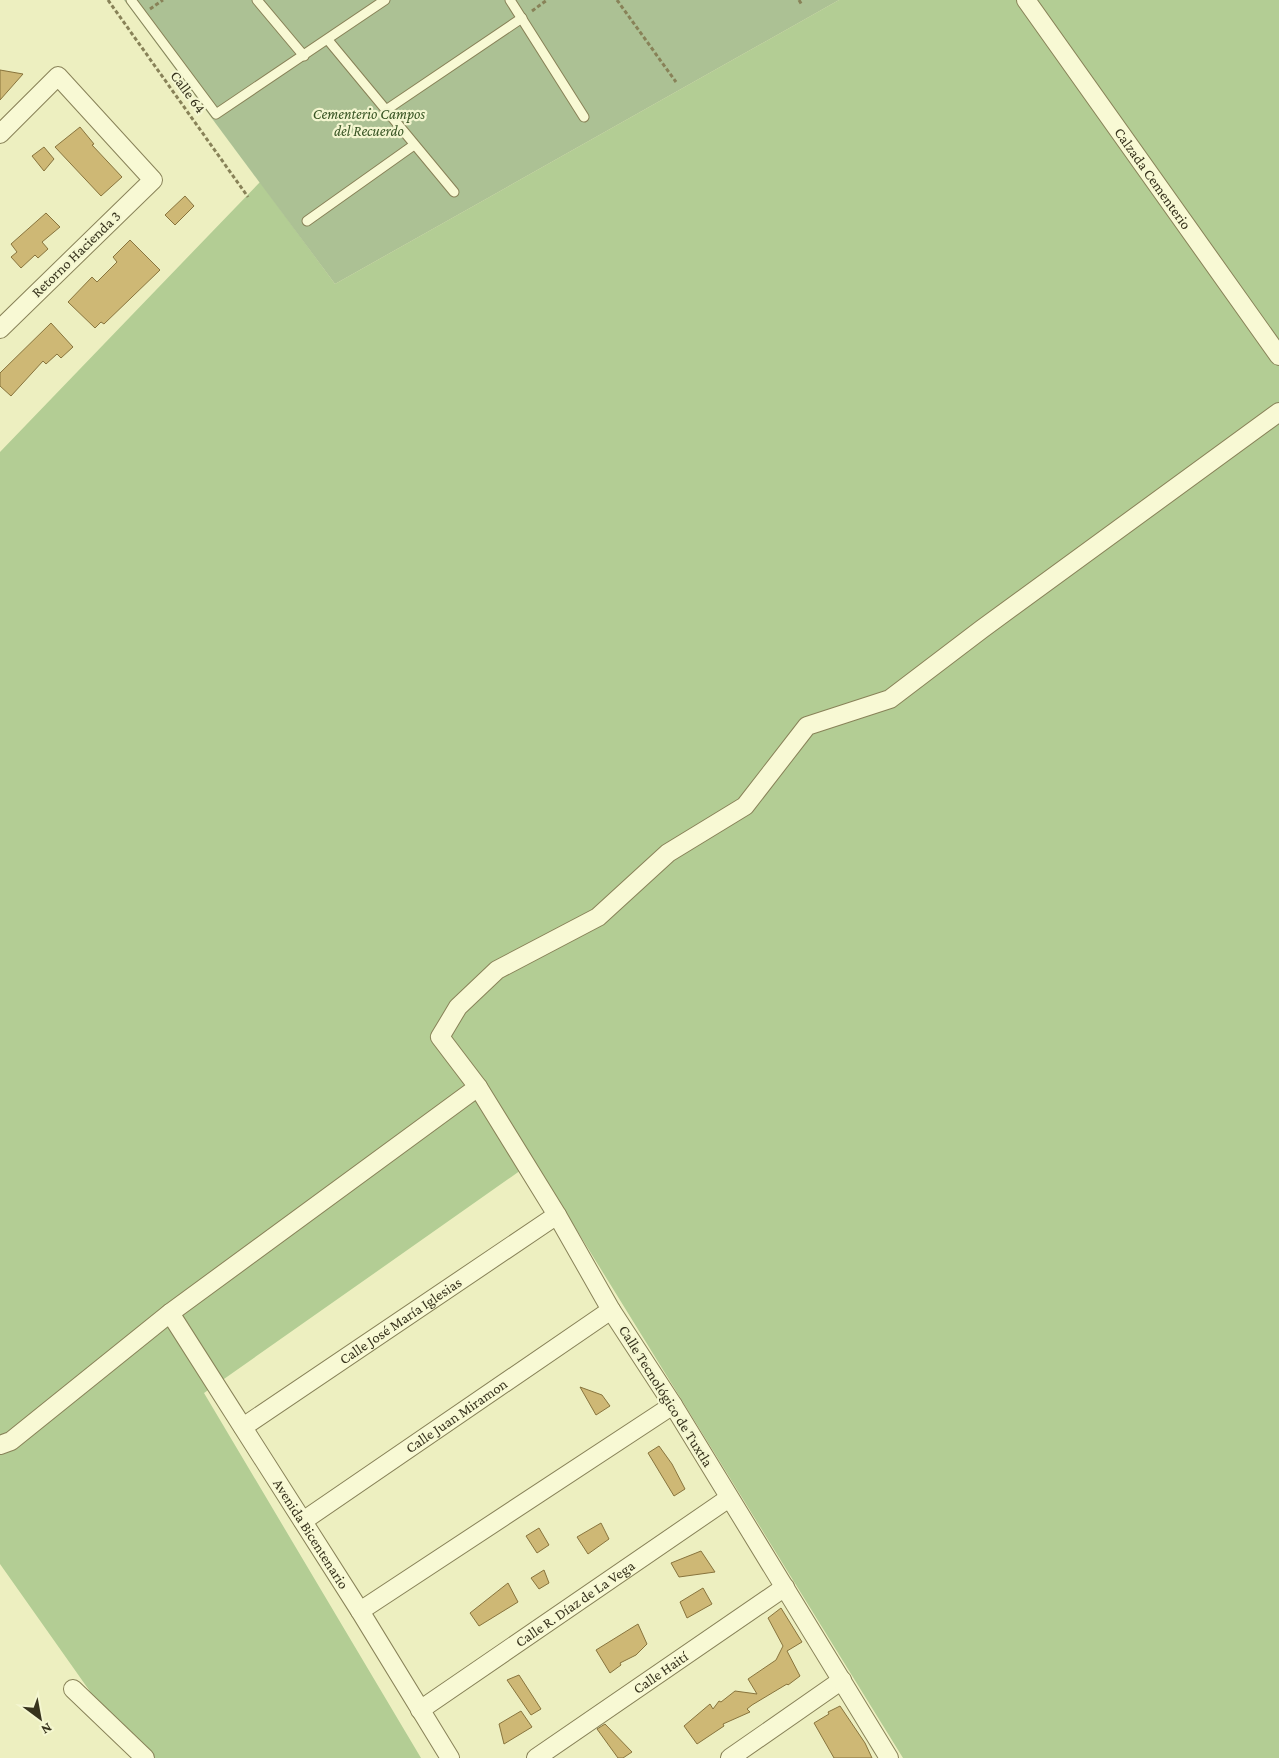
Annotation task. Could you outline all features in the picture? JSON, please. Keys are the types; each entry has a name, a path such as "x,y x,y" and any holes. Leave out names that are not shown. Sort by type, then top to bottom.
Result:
{"street":[{"name":"Calzada Cementerio","path":"1026,0 1279,356"},
{"name":"Retorno Hacienda 3","path":"0,134 58,76 153,180 0,329"},
{"name":"Calle Tecnológico de Tuxtla","path":"889,1758 673,1405 611,1310 557,1214 478,1087 440,1037 458,1007 497,970 598,917 668,853 745,806 807,726 890,699 982,629 1279,412"},
{"path":"0,1445 11,1441 170,1313 478,1087"},
{"name":"Calle José María Iglesias","path":"243,1427 557,1214"},
{"name":"Calle Juan Miramon","path":"303,1521 611,1310"},
{"name":"Avenida Bicentenario","path":"170,1313 360,1611 450,1758"},
{"path":"360,1611 673,1405"},
{"name":"Calle R. Díaz de La Vega","path":"420,1710 730,1498"},
{"name":"Calle Haití","path":"536,1758 785,1587"},
{"path":"730,1758 842,1680"},
{"path":"73,1689 145,1758"}],"lane":[{"path":"131,0 216,114 385,0"},
{"path":"258,0 304,56"},
{"path":"510,0 584,117"},
{"path":"386,110 522,18"},
{"path":"328,40 454,192"},
{"path":"306,221 414,145"}],"path":[{"name":"Calle 64","path":"108,0 248,197"},
{"path":"522,18 547,0"},
{"path":"617,0 676,82"},
{"path":"799,0 802,5"}],"green space":[{"name":"Cementerio Campos del Recuerdo","path":"124,0 839,0 335,284"},
{"path":"839,0 1279,0 1279,1758 903,1758 534,1161 204,1393 421,1758 137,1758 0,1564 0,452 260,182 335,284"}],"building":[{"path":"0,70 23,74 0,100"},
{"path":"80,127 94,144 92,145 122,177 101,196 55,147"},
{"path":"44,147 54,159 44,171 32,156"},
{"path":"185,196 194,206 175,225 165,215"},
{"path":"46,213 60,227 42,242 48,249 38,258 35,255 21,268 11,257 17,252 11,244"},
{"path":"130,240 160,270 104,324 101,322 95,328 68,302 92,277 97,282 117,262 113,257"},
{"path":"51,323 73,347 61,358 57,354 46,364 43,361 11,396 0,386 0,373"},
{"path":"580,1387 602,1395 610,1406 596,1415"},
{"path":"659,1446 672,1464 685,1489 674,1496 648,1453"},
{"path":"601,1523 609,1539 588,1554 577,1537"},
{"path":"539,1528 549,1545 537,1553 526,1536"},
{"path":"701,1551 715,1572 679,1577 671,1563"},
{"path":"544,1570 549,1583 539,1589 531,1578"},
{"path":"508,1583 518,1602 479,1626 470,1613"},
{"path":"703,1588 712,1604 687,1618 680,1602"},
{"path":"781,1608 802,1642 787,1651 800,1676 752,1705 747,1709 750,1712 723,1724 724,1726 697,1744 684,1726 710,1704 713,1709 719,1701 721,1702 735,1691 757,1694 748,1679 776,1660 783,1646 768,1618"},
{"path":"638,1624 647,1644 636,1655 620,1663 621,1665 610,1673 596,1650"},
{"path":"519,1675 541,1709 531,1715 507,1680"},
{"path":"840,1706 865,1743 872,1758 834,1758 814,1723 829,1714 828,1712"},
{"path":"521,1711 532,1727 504,1744 499,1724"},
{"path":"605,1724 632,1752 623,1758 618,1758 597,1729"}]}
